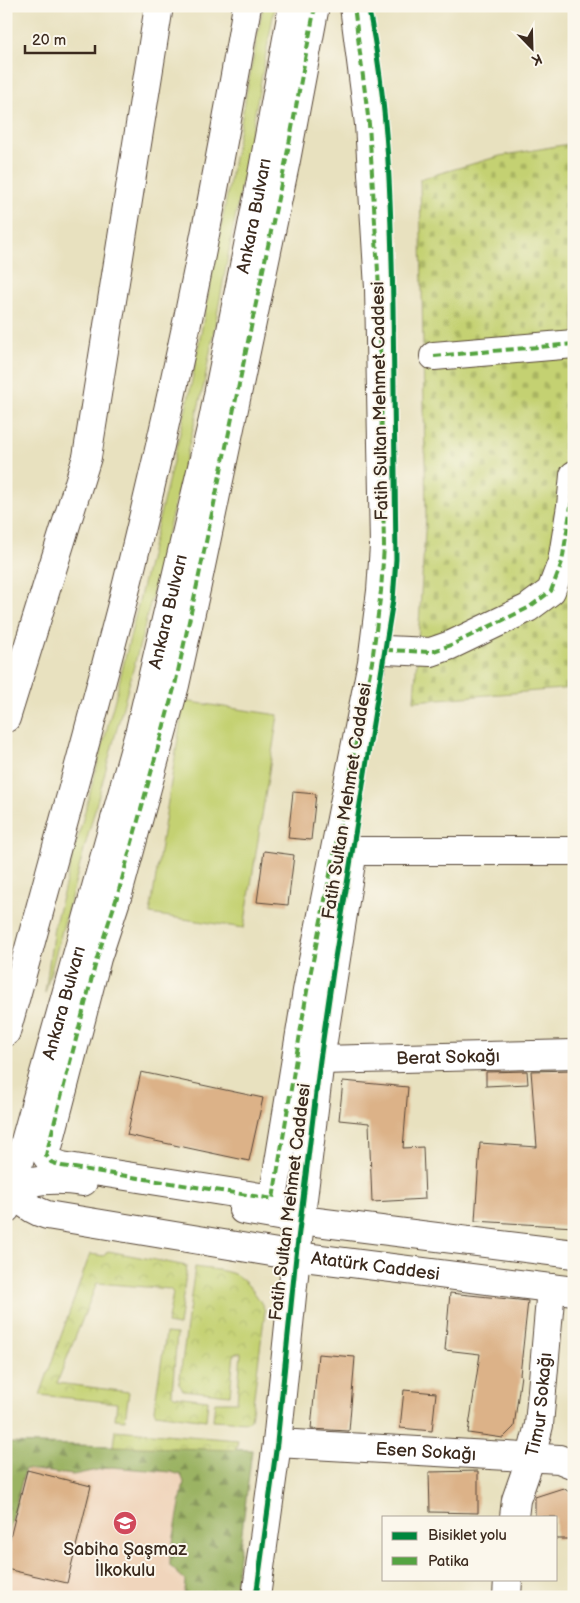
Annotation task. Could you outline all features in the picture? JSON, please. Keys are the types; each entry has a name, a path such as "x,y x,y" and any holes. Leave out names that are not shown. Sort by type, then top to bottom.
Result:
{"street":[{"path":"6,718 87,457 159,6"},
{"path":"6,1032 118,616 155,463 198,270 248,6"},
{"name":"Ankara Bulvarı","path":"8,1191 140,730 213,420 293,6"},
{"path":"315,6 286,160 202,566 175,685 118,894 97,958 46,1155 51,1162 62,1166 272,1199 306,991 372,662 381,591 384,546 378,278 369,124 354,6"},
{"name":"Fatih Sultan Mehmet Caddesi","path":"256,1597 277,1444 296,1256 320,1060 393,600 396,560 392,226 382,86 376,42 368,6"},
{"path":"434,356 574,344"},
{"path":"385,650 431,652 451,645 528,608 551,591 562,562 574,475"},
{"path":"352,851 574,851"},
{"name":"Berat Sokağı","path":"320,1060 574,1054"},
{"name":"Atatürk Caddesi","path":"8,1191 33,1181 73,1181 301,1220 574,1254"},
{"name":"Atatürk Caddesi","path":"8,1191 35,1211 47,1215 296,1256 562,1290"},
{"name":"Timur Sokağı","path":"514,1516 516,1500 531,1457 539,1425 562,1290"},
{"name":"Esen Sokağı","path":"277,1444 531,1457 559,1459 574,1465"},
{"path":"507,1597 508,1580"}],"shaded area":[{"name":"Sabiha Şaşmaz İlkokulu","path":"6,1443 252,1450 234,1597 6,1597"}],"green space":[{"path":"263,6 275,6 204,384 143,633 45,993 54,927 116,695 189,396"},
{"path":"574,143 574,688 414,701 426,516 420,179 500,156"},
{"path":"184,701 278,715 244,928 150,914"},
{"path":"108,1251 187,1266 179,1326 167,1324 173,1293 170,1289 97,1283 57,1383 129,1392 125,1420 115,1419 117,1403 40,1395 90,1254 104,1256"},
{"path":"195,1267 236,1275 260,1300 265,1311 251,1419 248,1422 213,1420 215,1402 237,1402 241,1353 234,1353 230,1395 183,1390 179,1384"},
{"path":"166,1333 177,1334 172,1394 174,1396 208,1400 206,1420 155,1413 154,1409"},
{"path":"115,1430 238,1440 236,1450 113,1446"},
{"path":"6,1443 252,1450 234,1597 184,1597 185,1580 170,1566 170,1558 184,1482 181,1475 171,1472 111,1467 73,1475 25,1469 6,1545"}],"building":[{"path":"293,792 316,794 311,840 288,838"},
{"path":"264,851 294,855 288,905 257,902"},
{"path":"573,1070 574,1227 475,1221 480,1143 537,1147 531,1071"},
{"path":"527,1071 528,1084 486,1086 486,1072"},
{"path":"141,1072 263,1098 249,1161 127,1135"},
{"path":"343,1081 408,1087 403,1148 423,1147 425,1199 372,1202 369,1123 339,1120"},
{"path":"450,1293 528,1301 514,1427 503,1438 468,1433 480,1354 445,1350"},
{"path":"318,1354 355,1357 349,1431 311,1429"},
{"path":"404,1390 436,1393 432,1431 400,1428"},
{"path":"27,1470 91,1486 67,1583 6,1569 6,1554"},
{"path":"478,1471 478,1513 430,1512 429,1472"},
{"path":"563,1488 574,1495 574,1539 558,1539 558,1516 535,1516 535,1497"}],"marked path":[{"path":"315,6 286,160 175,685 118,894 97,958 46,1155 51,1162 62,1166 273,1199 307,991 372,662 381,591 384,546 379,288 369,124 354,6"},
{"path":"434,356 574,344"},
{"path":"385,650 431,652 451,645 528,608 551,591 562,562 574,475"}],"cycle path":[{"path":"256,1597 277,1443 296,1256 320,1060 393,600 396,559 390,192 385,117 368,6"}],"place":[{"name":"Sabiha Şaşmaz İlkokulu","path":"125,1523"}]}
